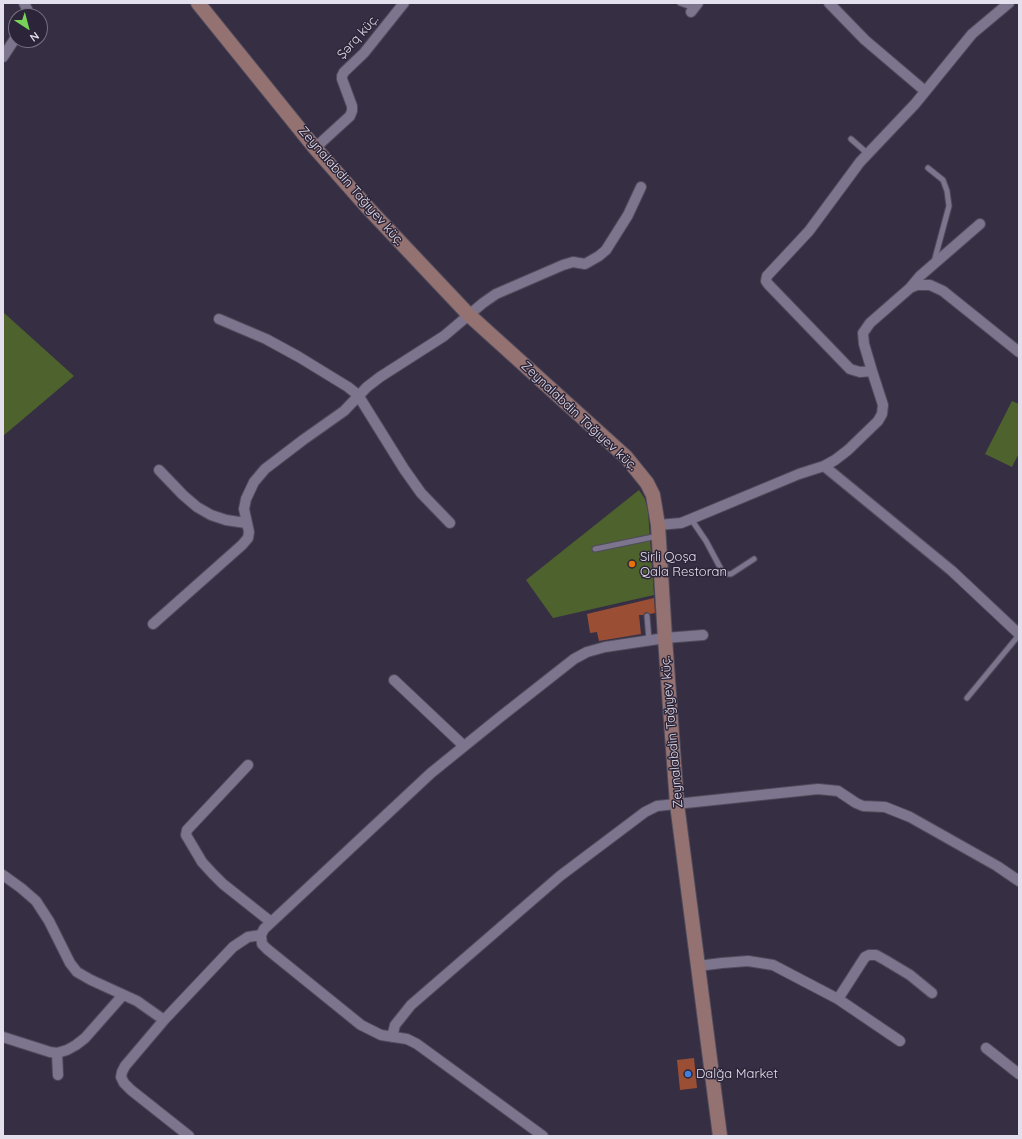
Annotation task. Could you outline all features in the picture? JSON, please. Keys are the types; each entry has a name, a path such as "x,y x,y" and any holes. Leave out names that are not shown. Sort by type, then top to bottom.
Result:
{"street":[{"name":"Zeynalabdin Tağıyev küç.","path":"198,3 315,148 373,214 469,315 626,457 647,482 653,495 659,530 665,638 678,804 720,1136"},
{"name":"Şərq küç.","path":"315,148 350,116 352,111 352,106 342,79 344,72 364,54 404,3"},
{"path":"829,3 865,40 926,91"},
{"path":"872,371 860,372 850,369 766,281 767,276 809,231 867,153 906,115 972,34 1009,3"},
{"path":"3,57 9,48"},
{"path":"153,624 248,538 249,532 244,509 246,499 254,482 265,469 344,411 351,405 358,395 380,377 444,336 496,294 563,265 573,262 585,264 599,256 606,250 628,214 641,187"},
{"path":"659,530 691,519 799,474 824,466 848,450 878,421 882,414 883,405 864,344 863,333 870,323 910,288 920,276 980,224"},
{"path":"910,288 917,285 930,285 943,291 1019,352"},
{"path":"219,319 266,339 300,357 348,387 358,395 404,469 421,493 450,523"},
{"path":"824,466 952,572 1019,634"},
{"path":"159,470 183,495 211,515 226,520 246,523"},
{"path":"543,1136 417,1044 407,1039 381,1035 361,1025 267,949 262,944 261,935 264,929 271,922 431,773 574,659 587,652 605,647 665,638 703,635"},
{"path":"394,680 464,746"},
{"path":"248,765 187,830 186,835 202,862 212,873 223,884 271,922"},
{"path":"392,1037 395,1025 411,1005 560,876 645,812 657,806 818,789 838,791 863,806 885,807 910,817 997,866 1019,881"},
{"path":"3,875 36,901 49,921 70,963 77,972 137,1001 164,1020"},
{"path":"189,1136 131,1090 121,1077 122,1072 125,1066 164,1020 233,947 248,937 261,935"},
{"path":"838,999 868,955 876,955 885,960 910,975 932,993"},
{"path":"698,966 748,961 760,962 773,966 838,999 900,1041"},
{"path":"3,1037 39,1050 56,1053 67,1050 85,1038 123,994"},
{"path":"986,1048 1019,1074"},
{"path":"56,1053 58,1075"}],"lane":[{"path":"680,3 694,7"},
{"path":"852,139 867,153"},
{"path":"928,168 944,180 949,206 933,265"},
{"path":"691,519 722,571 727,574 731,574 754,559"},
{"path":"595,549 659,530"},
{"path":"647,616 649,640"},
{"path":"967,698 1019,634"}],"green space":[{"path":"3,312 74,376 3,436"},
{"path":"1012,401 1019,404 1019,453 1012,467 985,454"},
{"path":"639,490 645,499 648,511 654,595 553,618 526,580"}],"building":[{"path":"654,598 655,613 650,614 646,612 643,615 639,615 641,634 599,641 597,632 590,633 587,614"},
{"path":"694,1058 697,1088 680,1090 677,1060"}],"place":[{"name":"Sirli Qoşa Qala Restoran","path":"632,564"},
{"name":"Dalğa Market","path":"688,1074"}]}
